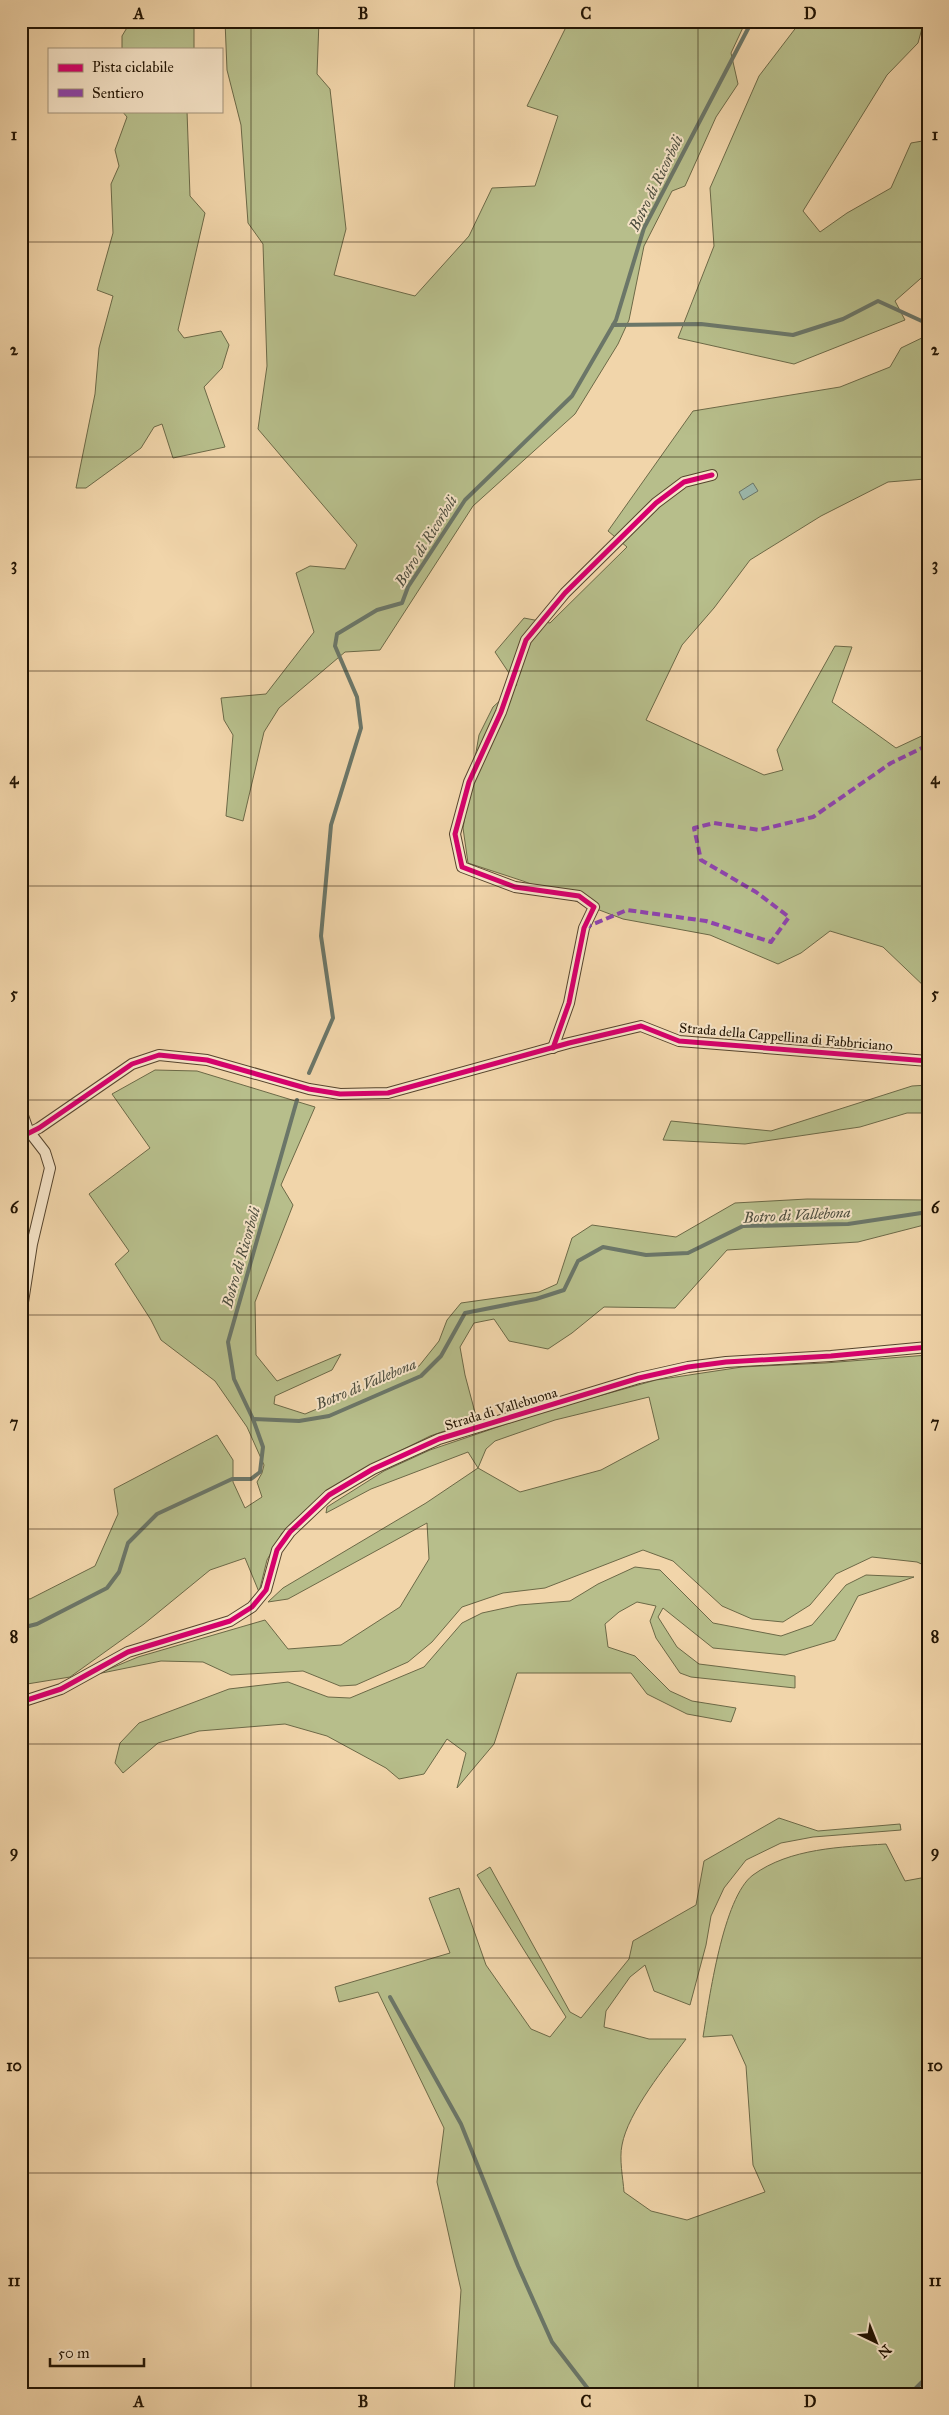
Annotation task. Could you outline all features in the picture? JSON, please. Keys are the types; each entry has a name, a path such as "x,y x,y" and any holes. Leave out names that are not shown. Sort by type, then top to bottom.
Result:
{"street":[{"path":"553,1048 569,1002 584,928 594,907 579,896 515,888 462,867 455,834 469,782 501,712 526,640 565,593 656,503 684,482 712,475"},
{"name":"Strada della Cappellina di Fabbriciano","path":"25,1135 118,1072 132,1064 159,1055 207,1060 309,1089 340,1094 388,1093 641,1026 679,1041 928,1061"},
{"path":"21,1110 25,1135 45,1152 50,1168 32,1244 21,1315"},
{"name":"Strada di Vallebuona","path":"21,1702 61,1689 128,1652 230,1621 252,1607 266,1590 277,1550 290,1532 330,1495 373,1469 439,1440 639,1378 688,1367 726,1362 831,1356 928,1347"}],"green space":[{"path":"131,21 194,21 194,48 122,48 122,36"},
{"path":"225,21 319,21 317,74 330,89 346,229 334,275 415,296 469,236 492,188 535,186 558,116 527,106 569,21 746,21 731,53 738,84 716,117 685,186 672,191 644,246 629,320 618,344 575,414 473,506 380,650 345,652 279,708 264,732 243,821 226,816 233,735 224,720 221,698 266,694 314,632 296,573 310,566 345,569 357,545 258,429 267,366 263,244 248,223 241,125 227,70"},
{"path":"801,21 924,21 918,43 887,75 803,211 820,232 847,213 891,188 911,143 928,140 928,272 895,301 905,320 794,364 678,338 714,246 710,188 759,76"},
{"path":"123,112 187,112 190,196 205,213 178,330 184,338 221,331 229,345 222,368 204,387 225,447 173,458 162,424 154,427 141,448 86,488 76,488 95,394 99,348 113,296 97,290 113,233 111,184 119,166 115,150 127,117"},
{"path":"928,335 928,477 925,479 888,482 821,516 750,560 714,608 682,645 646,720 764,775 783,770 777,750 835,646 852,647 832,702 896,748 928,733 928,990 883,947 830,931 801,953 778,964 710,935 623,919 523,881 468,863 463,828 479,735 493,707 517,685 495,652 524,618 550,623 627,547 608,531 693,411 840,387 890,367 901,348"},
{"path":"155,1070 197,1071 315,1107 281,1185 293,1205 255,1302 256,1355 277,1381 341,1354 332,1370 275,1396 274,1404 305,1414 419,1366 439,1341 447,1320 461,1303 539,1292 557,1284 572,1238 592,1225 676,1237 735,1203 807,1199 928,1200 928,1224 858,1242 727,1250 675,1308 604,1307 572,1333 548,1349 509,1341 494,1319 474,1323 460,1347 477,1420 430,1436 370,1466 326,1494 282,1533 267,1560 259,1592 245,1558 210,1570 144,1624 70,1677 21,1685 21,1597 30,1599 95,1566 118,1514 114,1489 217,1435 233,1460 233,1482 245,1508 262,1497 257,1482 264,1465 247,1427 215,1381 161,1340 151,1320 115,1264 129,1251 89,1194 150,1148 112,1094"},
{"path":"928,1085 928,1113 907,1113 860,1127 745,1144 663,1140 671,1121 771,1131 912,1086"},
{"path":"928,1355 928,1567 917,1562 872,1557 836,1574 810,1605 783,1622 752,1619 722,1606 673,1561 643,1550 545,1588 503,1593 462,1607 432,1642 408,1662 356,1685 340,1686 303,1671 231,1675 203,1662 161,1661 97,1674 138,1657 265,1620 288,1649 341,1645 400,1607 429,1559 427,1523 288,1599 268,1602 283,1588 426,1503 478,1468 468,1452 371,1489 326,1513 327,1507 384,1471 430,1450 545,1411 656,1380 742,1367","holes":["649,1397 659,1439 601,1470 520,1492 478,1468 486,1449 495,1441 555,1420"]},
{"path":"635,1567 660,1570 713,1623 781,1636 812,1625 846,1585 866,1575 914,1577 858,1596 835,1640 785,1655 713,1648 663,1608 658,1617 677,1647 699,1664 795,1676 795,1688 691,1677 680,1673 656,1638 650,1621 656,1606 637,1602 619,1612 605,1624 608,1647 635,1656 670,1691 692,1701 736,1708 731,1722 687,1714 647,1694 631,1673 517,1673 494,1744 457,1788 466,1753 447,1739 424,1774 399,1779 386,1768 327,1736 285,1724 199,1731 158,1743 123,1773 115,1763 120,1743 139,1723 229,1689 288,1682 328,1697 350,1698 424,1667 462,1623 482,1613 519,1605 570,1601 598,1584"},
{"path":"779,1818 818,1831 900,1824 901,1830 813,1837 781,1843 746,1860 724,1888 711,1916 706,1945 690,2005 654,1991 645,1965 630,1977 606,2011 604,2027 649,2039 686,2039 649,2090 626,2132 621,2156 624,2192 651,2211 687,2220 765,2192 753,2165 746,2066 732,2035 703,2037 719,1950 733,1904 742,1887 753,1875 783,1859 816,1850 886,1844 905,1881 921,1878 928,1888 928,2394 454,2394 461,2290 437,2182 444,2128 378,1992 339,2002 335,1987 450,1953 429,1898 459,1888 486,1965 531,2029 550,2037 566,2017 477,1875 490,1867 570,2012 581,2018 629,1959 633,1941 696,1905 704,1861"}],"shaded area":[{"path":"753,483 758,491 743,500 739,492"}],"waterway":[{"name":"Botro di Ricorboli","path":"309,1073 333,1018 321,936 331,825 361,728 357,697 335,646 337,634 377,610 402,603 408,587 465,500 572,396 616,320 644,228 752,21"},
{"path":"613,325 701,324 793,335 843,319 878,301 926,323 928,322"},
{"name":"Botro di Ricorboli","path":"253,1419 234,1379 228,1342 297,1100"},
{"name":"Botro di Vallebona","path":"21,1628 37,1624 107,1588 119,1572 128,1543 157,1514 232,1479 251,1479 260,1472 263,1447 253,1419 299,1421 329,1416 421,1376 441,1356 465,1313 536,1299 564,1290 578,1261 603,1247 646,1255 688,1253 743,1226 848,1224 928,1212"},
{"path":"390,1997 461,2124 518,2266 552,2342 592,2394"},
{"path":"910,2394 928,2376"}],"marked path":[{"path":"584,928 627,910 706,921 771,942 789,917 756,892 701,860 694,828 714,823 759,830 813,817 891,763 928,745"}],"cycle path":[{"path":"553,1048 569,1003 584,928 594,907 579,896 515,887 462,867 455,834 469,782 501,712 526,640 565,593 656,503 684,482 712,475"},
{"path":"21,1137 39,1128 132,1064 159,1055 207,1060 309,1089 340,1094 388,1093 569,1043 641,1026 679,1041 928,1061"},
{"path":"21,1702 61,1689 128,1652 230,1621 252,1607 266,1590 277,1550 290,1532 329,1495 373,1469 439,1439 639,1378 688,1367 726,1362 831,1356 928,1347"}]}
